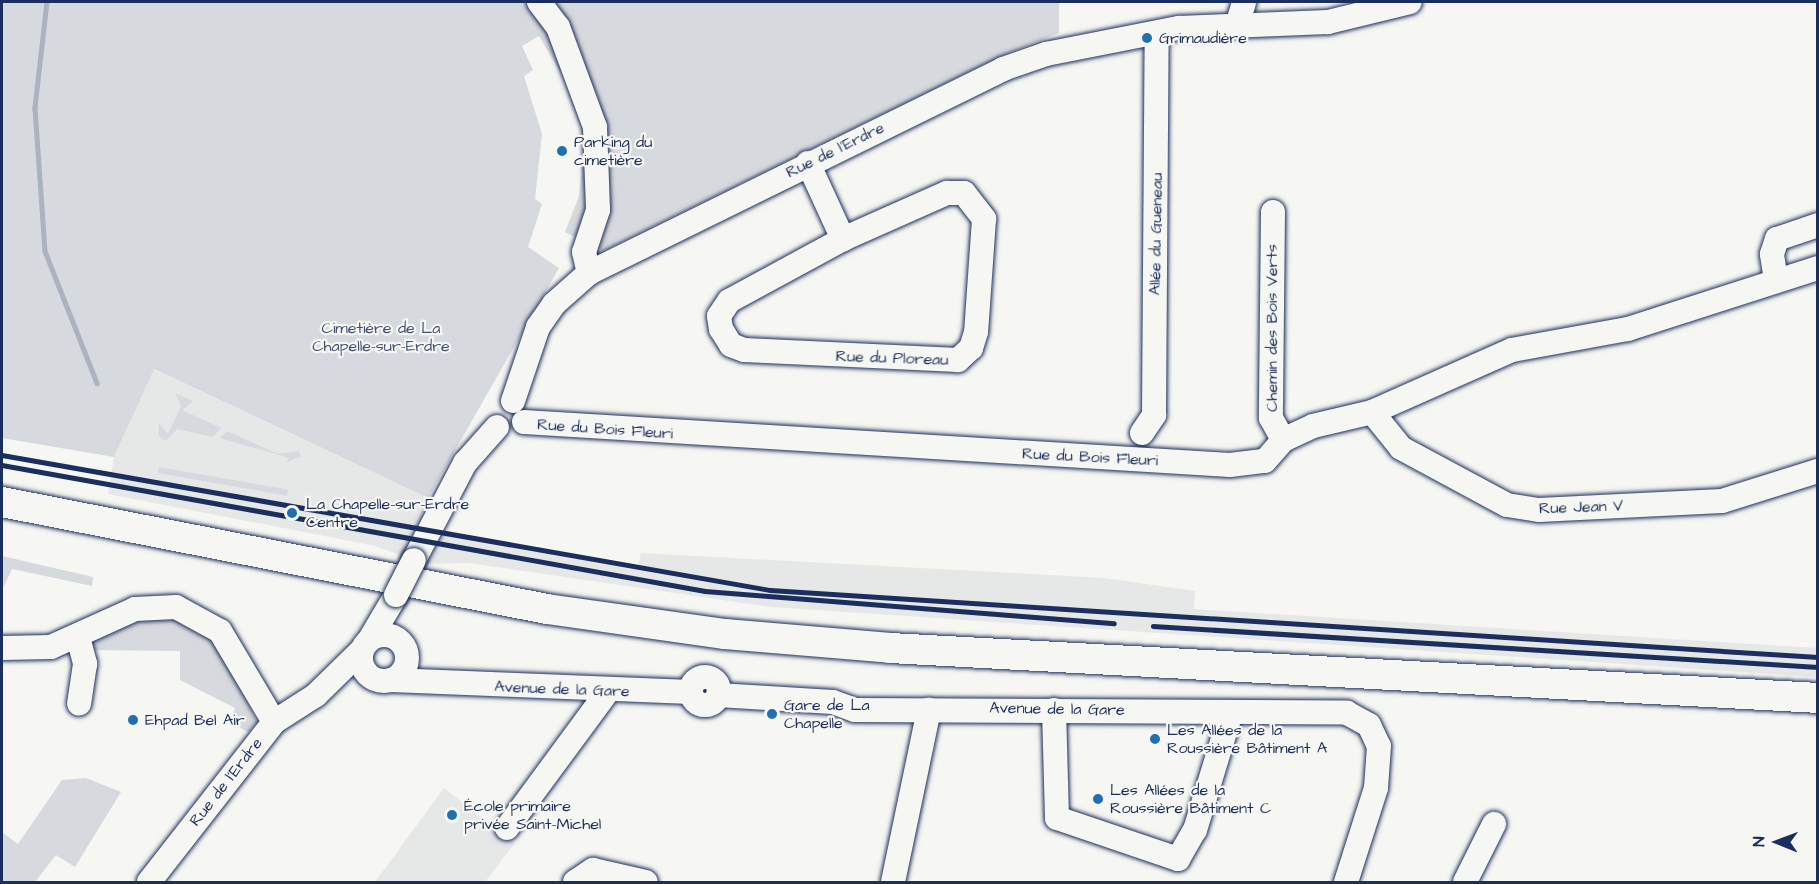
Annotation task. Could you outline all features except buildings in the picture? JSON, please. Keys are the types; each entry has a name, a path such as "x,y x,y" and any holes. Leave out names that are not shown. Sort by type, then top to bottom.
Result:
{"main road":[{"path":"2,502 547,609 725,634 890,648 1818,698"}],"street":[{"path":"539,2 558,27 595,127 598,210 584,252 589,273"},
{"name":"Rue de l'Erdre","path":"513,400 538,327 554,304 589,273 808,163 1003,69 1046,54 1157,33 1241,12 1328,22 1410,2"},
{"name":"Allée du Gueneau","path":"1142,433 1154,415 1157,33"},
{"path":"808,163 843,239"},
{"name":"Rue du Ploreau","path":"947,193 964,193 976,202 984,219 971,348 945,363 731,345 719,316 729,301 843,239 947,193"},
{"name":"Chemin des Bois Verts","path":"1273,212 1271,418 1283,440"},
{"path":"1776,280 1772,254 1777,239 1818,225"},
{"name":"Rue du Bois Fleuri","path":"524,422 1230,465 1265,461 1283,440 1372,412 1512,351 1628,329 1818,268"},
{"path":"513,400 525,411 524,422 512,432 497,427 495,408 513,400"},
{"name":"Rue Jean V","path":"1372,412 1401,448 1507,505 1539,510 1722,501 1818,471"},
{"name":"Rue de l'Erdre","path":"149,882 274,722 316,695 365,645 393,602 465,463 497,427"},
{"path":"393,602 396,638 407,653 391,676 365,673 365,645 396,638"},
{"path":"2,648 41,649 78,637 135,609 187,610 209,622 229,642 274,722"},
{"path":"78,637 85,663 79,704"},
{"name":"Rue de l'Erdre","path":"316,695 391,676"},
{"name":"Avenue de la Gare","path":"391,676 433,684 691,692 695,681 708,677 718,686 718,695 833,702 855,711 1054,710 1347,713 1370,725 1379,746 1376,788 1346,882"},
{"path":"507,828 608,691"},
{"path":"892,882 929,710"},
{"path":"1054,710 1057,818 1178,859 1195,830 1231,712"},
{"path":"1465,882 1494,824"},
{"path":"575,882 593,870 646,882"}],"shaded area":[{"path":"153,369 428,498 420,522 449,532 638,565 641,553 1105,578 1195,591 1194,609 1817,648 1817,677 771,607 468,563 427,564 371,545 108,494 114,457"},
{"name":"École primaire privée Saint-Michel","path":"444,788 515,843 485,882 375,882"}],"green space":[{"name":"Cimetière de La Chapelle-sur-Erdre","path":"2,2 1059,2 1059,33 1001,56 603,251 565,232 579,196 583,156 583,123 572,92 539,36 522,46 533,70 524,76 542,134 535,199 542,204 528,247 559,268 428,498 154,369 114,457 2,438"},
{"path":"175,393 193,401 182,410 221,428 213,437 177,429 166,441 159,436 159,423 168,434 181,406"},
{"path":"227,431 278,454 299,451 301,456 286,463 289,458 220,438"},
{"path":"159,467 288,490 287,496 158,473"},
{"path":"2,556 93,577 92,586 12,569 2,590"},
{"path":"177,618 210,635 226,655 257,723 248,732 231,723 235,708 180,680 180,651 91,650 91,641 140,619"},
{"path":"86,778 121,792 75,867 56,855 35,882 2,882 2,832 18,844 62,780"}],"waterway":[{"path":"47,2 35,108 45,251 97,383"}],"railway":[{"path":"2,455 770,590 1818,657"},
{"path":"2,465 705,591 1114,623"},
{"path":"1153,626 1818,667"}],"place":[{"name":"Grimaudière","path":"1147,38"},
{"name":"Parking du cimetière","path":"562,151"},
{"name":"La Chapelle-sur-Erdre Centre","path":"292,513"},
{"name":"Gare de La Chapelle","path":"772,714"},
{"name":"Ehpad Bel Air","path":"133,720"},
{"name":"Les Allées de la Roussière Bâtiment A","path":"1155,739"},
{"name":"Les Allées de la Roussière Bâtiment C","path":"1098,799"},
{"name":"École primaire privée Saint-Michel","path":"452,815"}]}
